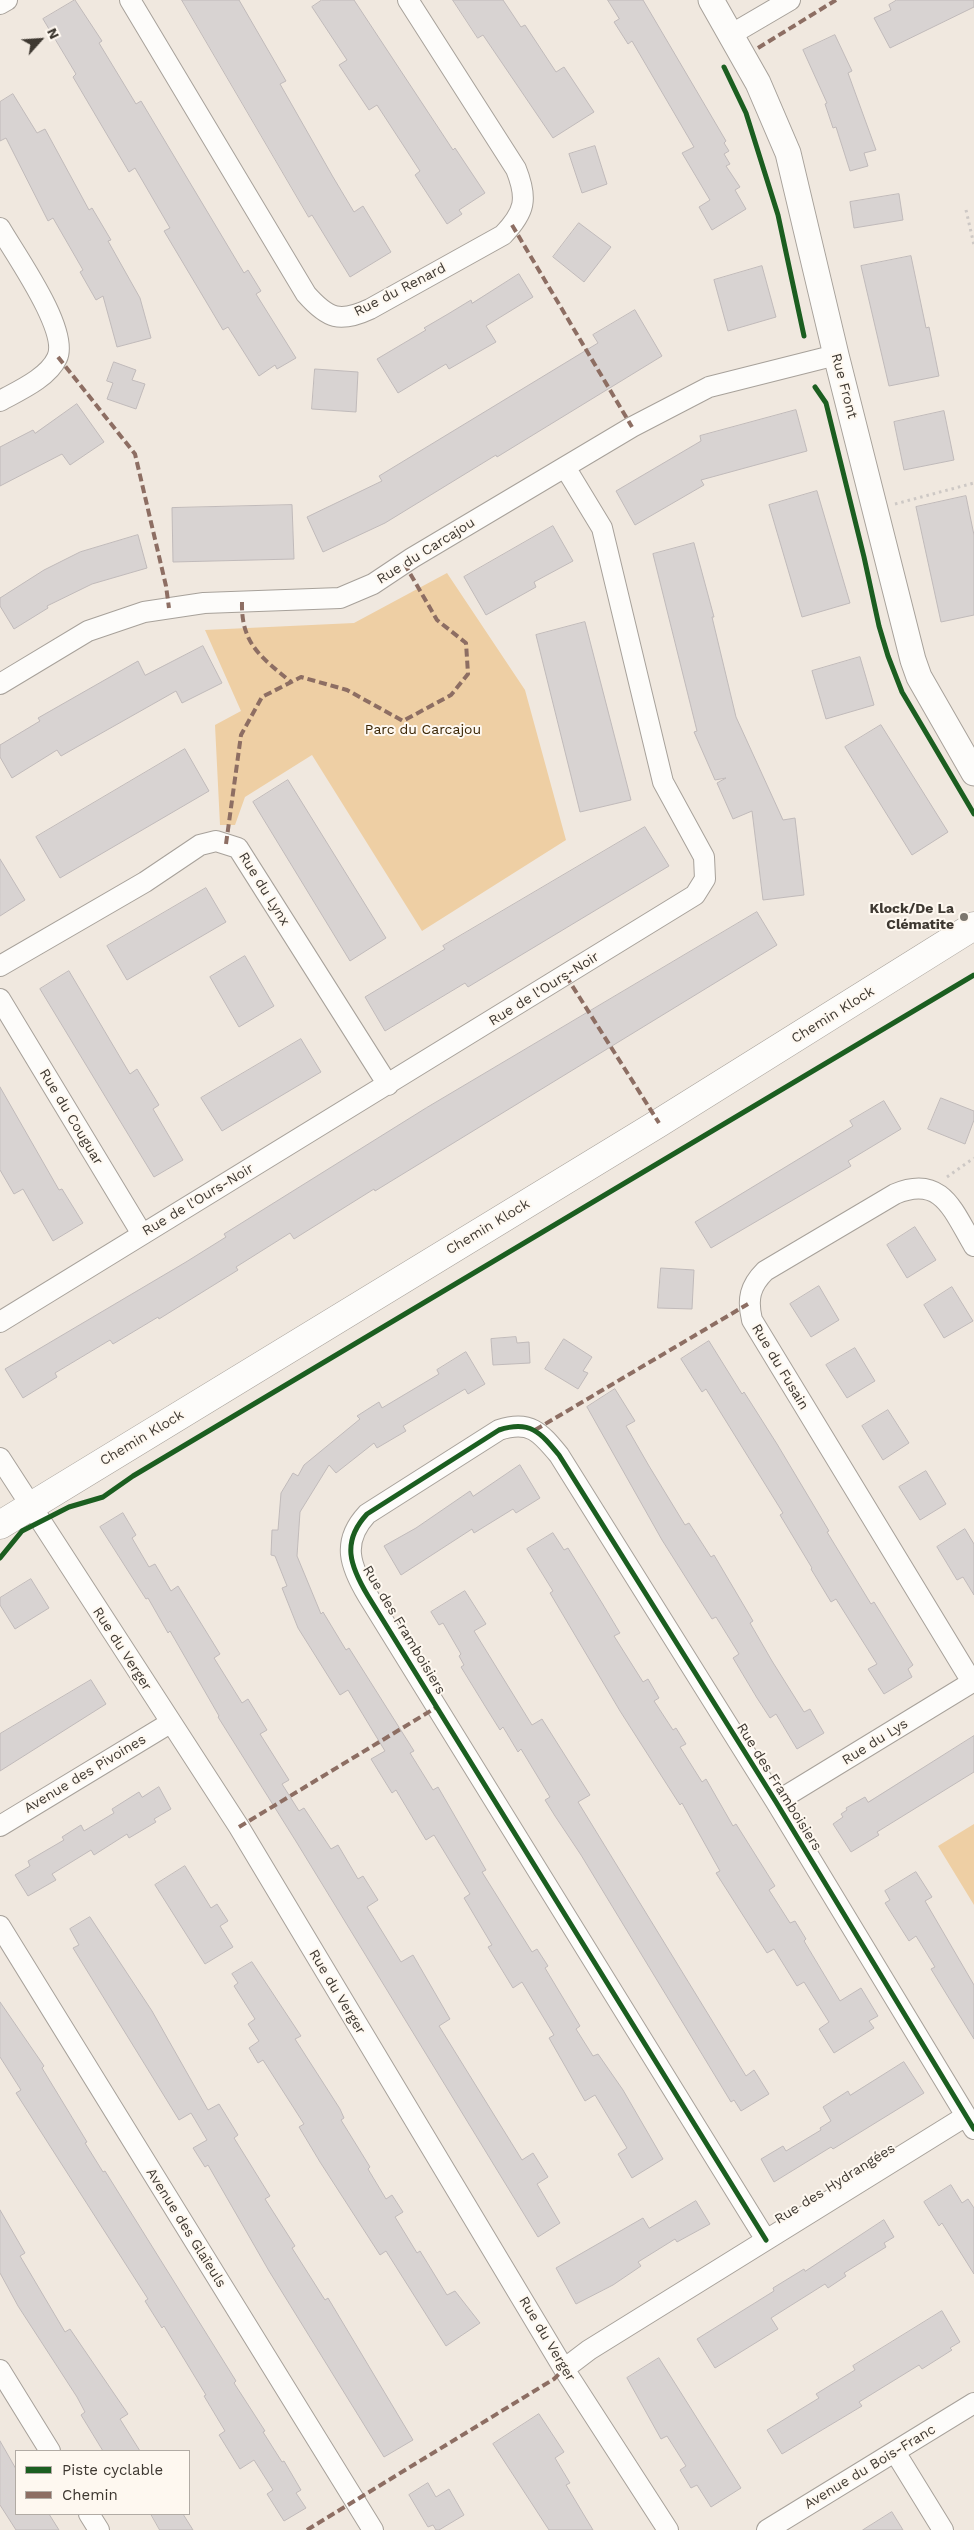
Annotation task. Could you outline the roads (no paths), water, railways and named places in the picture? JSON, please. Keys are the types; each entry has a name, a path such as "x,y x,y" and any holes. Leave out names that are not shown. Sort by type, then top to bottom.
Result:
{"main road":[{"name":"Chemin Klock","path":"0,1525 659,1123 974,926"}],"street":[{"path":"0,4 7,0"},
{"name":"Rue du Renard","path":"130,0 306,294 320,310 333,317 354,316 370,309 503,235 517,220 524,202 523,186 516,169 408,0"},
{"name":"Rue Front","path":"711,0 732,34 758,83 788,153 836,356 919,677 974,774"},
{"path":"732,34 790,0"},
{"path":"0,228 52,317 60,343 58,357 51,367 29,384 0,401"},
{"name":"Rue du Carcajou","path":"0,684 88,631 144,612 204,604 340,598 373,584 632,427 709,387 836,356"},
{"name":"Rue de l'Ours-Noir","path":"0,1322 695,895 705,879 704,857 662,782 602,528 565,467"},
{"name":"Rue du Lynx","path":"0,966 145,882 200,845 216,840 238,848 388,1085"},
{"name":"Rue du Couguar","path":"0,999 142,1234"},
{"name":"Rue du Fusain","path":"973,1682 752,1320 748,1304 751,1289 757,1279 775,1265 895,1194 910,1188 934,1190 948,1203 974,1246"},
{"name":"Rue des Framboisiers","path":"766,2240 359,1580 353,1566 350,1539 356,1526 368,1514 499,1430 514,1425 535,1430 546,1439 559,1455 776,1802 970,2123"},
{"name":"Rue du Verger","path":"0,1458 244,1836 564,2369 668,2530"},
{"name":"Rue du Lys","path":"776,1802 973,1682"},
{"name":"Avenue des Pivoines","path":"0,1826 170,1723"},
{"name":"Avenue des Glaïeuls","path":"0,1926 373,2530"},
{"name":"Rue des Hydrangées","path":"564,2369 588,2350 766,2240 970,2123"},
{"path":"0,2370 49,2450"},
{"name":"Avenue du Bois-Franc","path":"767,2530 974,2403"},
{"path":"895,2452 943,2530"},
{"path":"90,2515 99,2530"}],"place":[{"name":"Klock/De La Clématite","path":"964,917"}],"park label":[{"name":"Parc du Carcajou","path":"423,730"}]}
